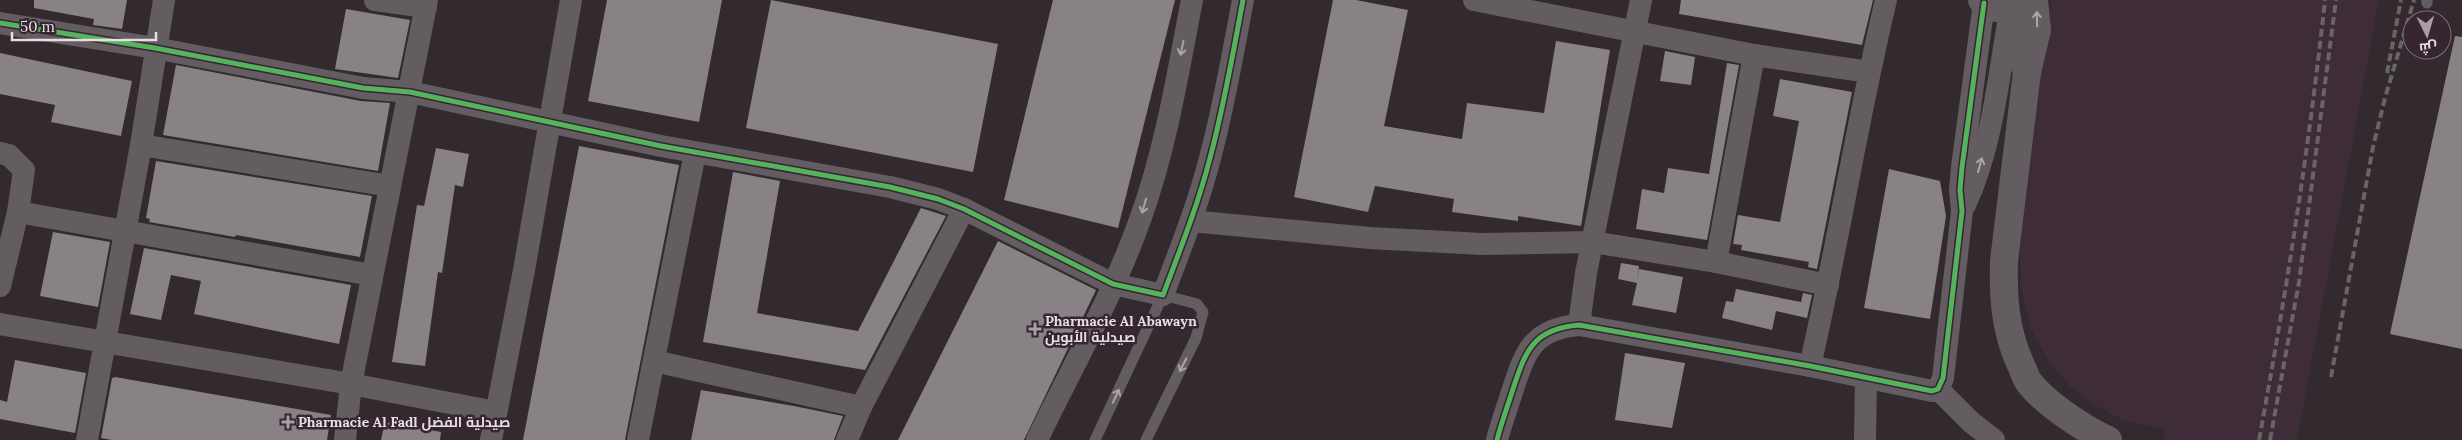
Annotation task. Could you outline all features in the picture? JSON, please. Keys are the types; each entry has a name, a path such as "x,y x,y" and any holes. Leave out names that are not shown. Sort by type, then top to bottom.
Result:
{"street":[{"path":"87,440 141,145 164,0"},
{"path":"345,440 351,384 427,4 375,0"},
{"path":"491,440 571,0"},
{"path":"1037,440 1113,284 1141,217 1172,97 1192,0"},
{"path":"0,22 155,48 363,88 410,92 695,153 890,187 938,199 964,209 1113,284 1163,295 1191,220 1210,160 1223,107 1243,0"},
{"path":"1474,0 1754,54 1869,72"},
{"path":"1579,325 1641,0"},
{"path":"1810,366 1828,285 1869,72 1886,0"},
{"path":"1497,440 1521,362 1528,349 1550,333 1567,326 1579,325 1810,366 1932,391 1938,389 1943,378 1962,210 1960,190 1962,167 1983,1 1998,8 2020,2"},
{"path":"2020,2 2037,30 2027,72 2004,261 2005,305 2010,340 2028,380 2056,407 2086,430 2108,440"},
{"path":"1962,210 1978,173 2020,2"},
{"path":"1716,262 1754,54"},
{"path":"141,145 390,186"},
{"path":"0,153 9,155 24,170 18,212 0,286"},
{"path":"638,440 695,153"},
{"path":"847,440 861,407 964,209"},
{"path":"18,212 372,274"},
{"path":"1191,220 1389,239 1518,245 1594,242 1716,262 1828,285"},
{"path":"0,324 351,384 496,412"},
{"path":"654,361 861,407"},
{"path":"1864,440 1866,379"},
{"path":"1938,389 1971,422 1994,440"}],"lane":[{"path":"1095,440 1163,295 1197,304 1203,312 1202,323 1146,440"}],"shaded area":[{"path":"2052,0 2379,0 2297,440 2164,440 2165,429 2124,421 2095,405 2070,387 2049,362 2030,327 2021,287 2020,243 2027,158"}],"building":[{"path":"34,0 127,0 122,29 93,25 94,19 34,8"},
{"path":"607,0 722,0 699,122 588,101"},
{"path":"771,0 998,44 973,172 746,128"},
{"path":"1053,0 1175,0 1118,228 1004,200"},
{"path":"1333,0 1356,0 1408,10 1384,126 1462,139 1467,103 1544,113 1556,41 1610,50 1581,226 1518,216 1518,221 1452,212 1454,199 1375,186 1368,212 1294,197"},
{"path":"1681,0 1873,0 1862,45 1679,14"},
{"path":"346,9 410,20 398,78 335,69"},
{"path":"2455,36 2462,37 2462,349 2390,334 2450,60 2452,60"},
{"path":"1665,51 1695,57 1691,85 1660,81"},
{"path":"0,53 132,81 121,136 51,122 55,105 0,94"},
{"path":"1727,63 1739,65 1707,240 1636,229 1642,189 1664,193 1668,168 1709,174"},
{"path":"176,65 361,101 390,103 378,171 163,135"},
{"path":"1780,79 1852,92 1817,269 1808,267 1809,262 1741,250 1742,245 1733,244 1738,215 1780,222 1799,121 1773,116"},
{"path":"579,146 679,165 625,440 523,440"},
{"path":"436,148 469,154 463,187 455,185 442,273 438,272 425,366 392,362 417,205 424,206"},
{"path":"156,161 372,196 360,257 149,222 150,219 146,218"},
{"path":"1889,169 1940,181 1946,216 1930,319 1864,308"},
{"path":"733,172 780,181 757,313 858,331 921,208 946,216 865,370 703,342"},
{"path":"53,232 110,242 98,307 40,296"},
{"path":"998,241 1096,290 1024,440 898,440"},
{"path":"144,248 351,285 339,344 194,314 201,281 171,275 161,320 130,314"},
{"path":"1621,263 1639,266 1637,281 1639,269 1683,277 1676,313 1632,305 1637,283 1618,279"},
{"path":"1736,289 1801,302 1803,293 1812,295 1807,318 1776,311 1772,330 1722,318 1726,301 1733,302"},
{"path":"1625,353 1685,363 1672,428 1615,420"},
{"path":"15,360 86,373 75,433 0,419 0,400 7,402"},
{"path":"112,378 331,415 327,440 112,440 101,438"},
{"path":"701,390 843,416 834,440 691,440"},
{"path":"385,422 441,432 440,440 381,440"}],"railway":[{"path":"2259,440 2296,221 2312,111 2325,0"},
{"path":"2270,440 2299,282 2336,0"},
{"path":"2387,73 2401,0"},
{"path":"2331,377 2373,147 2385,98 2414,0"}],"cycle path":[{"path":"0,23 155,48 363,88 410,92 661,146 890,187 938,199 964,209 1113,284 1163,295 1194,210 1210,158 1224,99 1243,0"},
{"path":"1497,440 1521,366 1532,345 1550,332 1563,327 1579,325 1810,366 1932,391 1938,389 1943,378 1962,211 1960,190 1962,167 1984,3"}],"place":[{"name":"Pharmacie Al Abawayn صيدلية الأبوين","path":"1035,329"},
{"name":"Pharmacie Al Fadl صيدلية الفضل","path":"288,422"}]}
